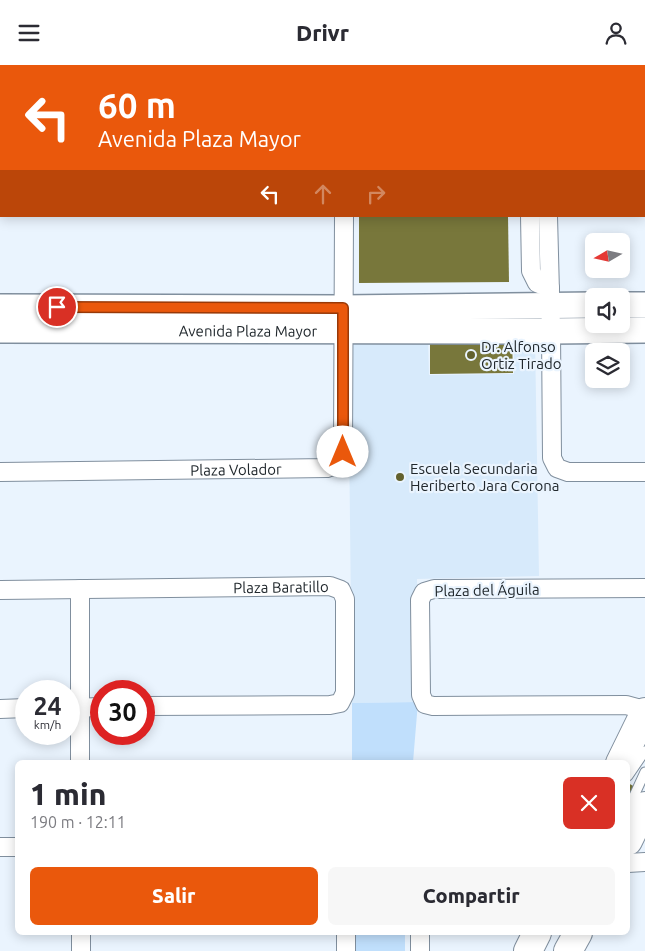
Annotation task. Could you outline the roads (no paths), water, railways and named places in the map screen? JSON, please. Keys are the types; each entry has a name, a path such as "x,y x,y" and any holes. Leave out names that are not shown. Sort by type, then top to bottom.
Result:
{"main road":[{"path":"621,760 645,711"},
{"path":"630,837 645,806"},
{"path":"528,951 536,935"},
{"path":"568,951 577,935"}],"street":[{"name":"Plaza Volador","path":"0,472 328,469 338,464 343,452 344,217"},
{"path":"530,217 531,271 537,283 550,297"},
{"path":"548,217 552,458 557,468 568,471 645,472"},
{"name":"Avenida Plaza Mayor","path":"0,330 343,319 550,297 585,303"},
{"path":"630,305 645,305"},
{"name":"Avenida Plaza Mayor","path":"0,307 343,319 551,331 645,330"},
{"name":"Plaza Baratillo","path":"0,590 330,586 341,590 345,599 344,693 340,703 330,705 155,706"},
{"name":"Plaza del Águila","path":"645,588 434,589 424,592 420,601 421,695 425,704 433,707 626,705 645,711"},
{"path":"75,680 80,589"},
{"path":"0,709 15,709"},
{"path":"78,745 80,760"},
{"path":"0,847 15,847"},
{"path":"630,863 645,862"},
{"path":"81,935 81,951"},
{"path":"346,935 346,951"},
{"path":"420,935 420,951"}],"lane":[{"path":"630,773 645,751"},
{"path":"630,805 645,772"},
{"path":"558,951 566,935"}],"place":[{"name":"Dr. Alfonso Ortiz Tirado","path":"471,355"},
{"name":"Escuela Secundaria Heriberto Jara Corona","path":"400,477"}]}
